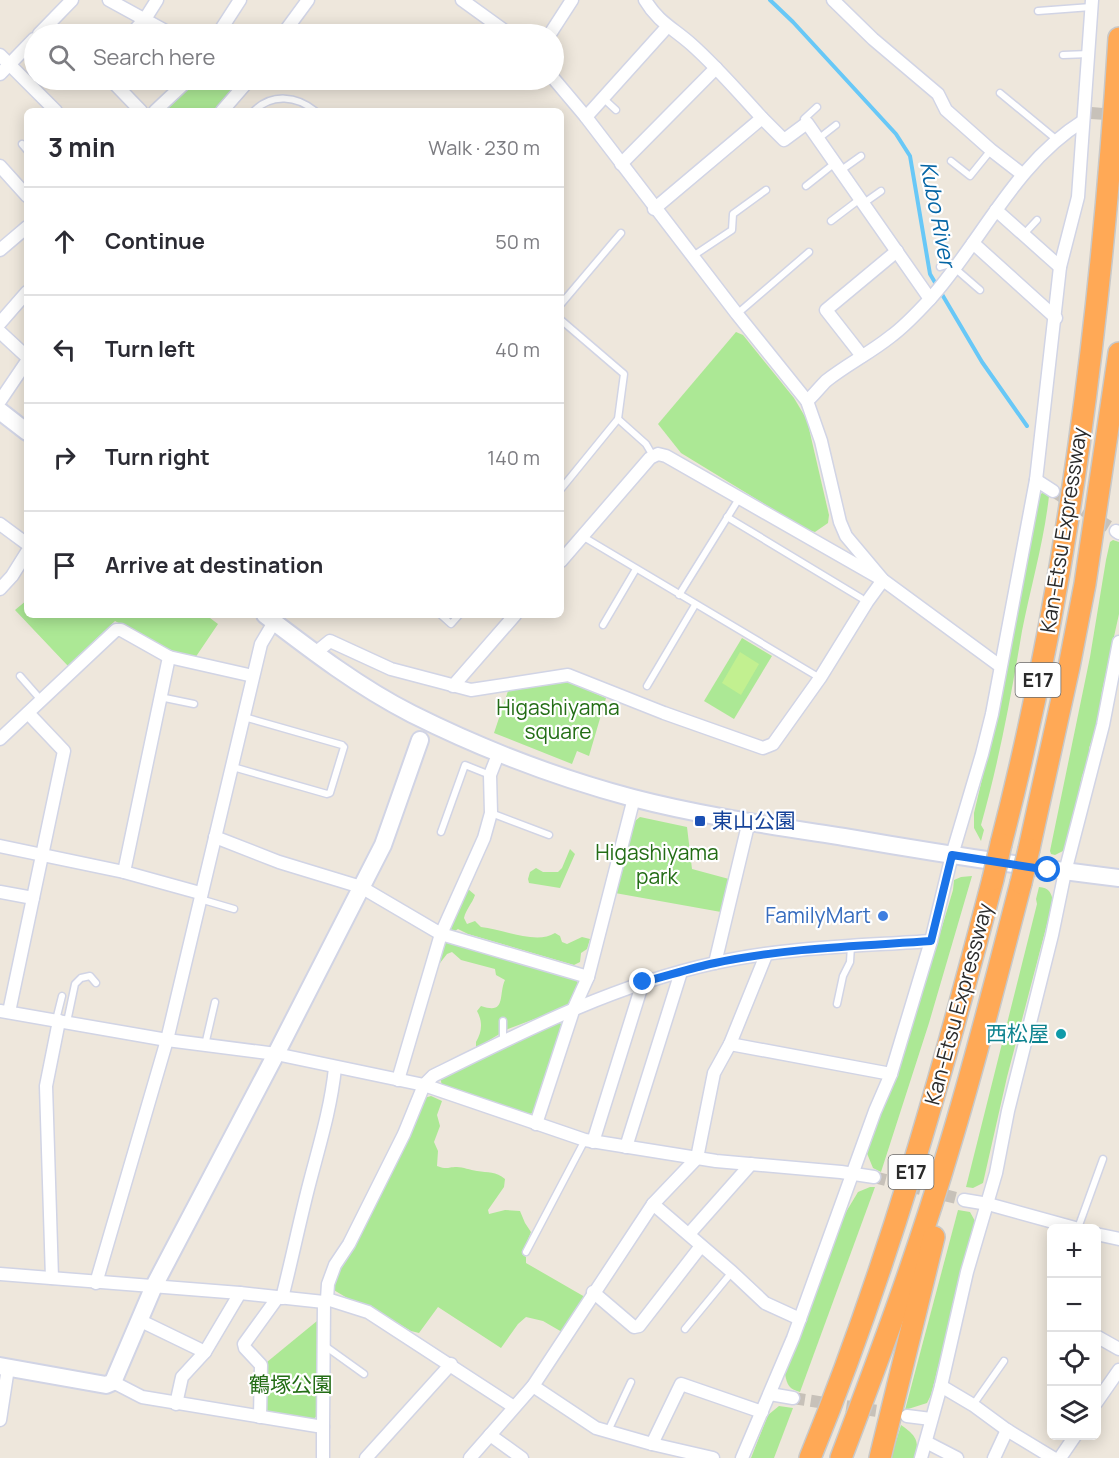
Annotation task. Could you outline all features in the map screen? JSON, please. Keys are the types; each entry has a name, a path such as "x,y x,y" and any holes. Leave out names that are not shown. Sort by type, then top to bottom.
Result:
{"highway":[{"name":"Kan-Etsu Expressway","path":"810,1458 855,1338 922,1138 952,1035 1013,796 1043,657 1069,514 1101,271 1119,38"},
{"name":"Kan-Etsu Expressway","path":"841,1458 884,1344 949,1148 980,1040 1029,849 1081,605 1119,353"},
{"path":"794,1458 836,1358 922,1112 952,1035"},
{"path":"880,1458 910,1328 958,1149 980,1040"}],"street":[{"path":"49,24 72,0"},
{"path":"109,0 154,24"},
{"path":"140,24 157,0"},
{"path":"229,24 235,18 240,0"},
{"path":"290,24 308,0"},
{"path":"462,0 495,24"},
{"path":"556,24 572,0"},
{"path":"645,0 653,14 690,43 716,68 784,140 807,123 930,299"},
{"path":"833,0 873,39 938,94 946,110 1022,174"},
{"path":"742,1458 800,1319 874,1111 891,1074 931,941 952,855 982,754 1035,480 1056,318 1060,267 1078,197 1086,115 1092,4"},
{"path":"586,117 668,27"},
{"path":"0,74 24,49"},
{"path":"0,55 24,78"},
{"path":"621,164 716,68"},
{"path":"35,90 53,108"},
{"path":"121,90 138,108"},
{"path":"158,108 177,90"},
{"path":"224,108 238,90"},
{"path":"563,90 736,314 807,401 821,441 840,522 846,536 883,580"},
{"path":"807,401 827,381 891,337 930,299 1022,174 1086,115"},
{"path":"654,209 762,118"},
{"path":"0,166 24,193"},
{"path":"996,210 1060,267"},
{"path":"2,246 24,229"},
{"path":"973,243 1056,318"},
{"path":"862,356 826,310 897,251"},
{"path":"0,323 24,295"},
{"path":"0,332 24,356"},
{"path":"0,401 24,364"},
{"path":"0,411 24,430"},
{"path":"564,557 658,454 666,456 740,497 883,580 1000,666"},
{"path":"1035,480 1053,491"},
{"path":"0,524 24,542"},
{"path":"0,589 12,576 24,557"},
{"path":"314,654 330,641 391,669 471,690 568,675 664,713 764,748 774,744 883,580"},
{"path":"453,686 512,618"},
{"path":"96,1283 167,1040 253,676 269,619 314,654 412,714 551,772 634,798 749,821 952,855 1119,878"},
{"path":"0,739 116,630 121,630 168,657 253,676"},
{"path":"921,1458 941,1386 967,1272 987,1204 1065,872 1103,725 1119,642"},
{"path":"124,872 168,657"},
{"path":"28,713 64,751 33,898 5,1011 167,1040 276,1054 424,1085 589,1141 697,1158 874,1178"},
{"path":"113,1382 154,1286 276,1054 382,845 420,740"},
{"path":"398,1080 441,934 484,838 491,813 490,775 499,752"},
{"path":"536,1124 574,1008 588,977 634,798"},
{"path":"715,963 749,821"},
{"path":"215,837 279,862 361,886 441,934 588,977"},
{"path":"0,846 124,872 200,896"},
{"path":"0,892 33,898"},
{"path":"323,1458 325,1301 328,1284 335,1266 349,1244 404,1134 424,1085 433,1076 574,1008 643,982 715,963 766,955 931,941"},
{"path":"470,1458 533,1386 653,1204 697,1158 714,1073 730,1044 766,955"},
{"path":"626,1147 681,972"},
{"path":"589,1141 643,982"},
{"path":"52,1278 46,1086 61,1021"},
{"path":"730,1044 891,1074"},
{"path":"260,1417 261,1365 244,1344 280,1298 326,1124 335,1068"},
{"path":"689,1234 751,1164"},
{"path":"964,1200 1062,1224"},
{"path":"653,1204 765,1303 800,1319"},
{"path":"1101,1235 1119,1239"},
{"path":"593,1292 634,1326 639,1326 701,1246"},
{"path":"0,1274 325,1301 368,1312 514,1407"},
{"path":"176,1404 182,1377 205,1352 240,1293"},
{"path":"141,1321 205,1352"},
{"path":"1101,1339 1119,1349"},
{"path":"366,1458 451,1364"},
{"path":"0,1420 4,1367 106,1384 113,1382 142,1397 323,1427"},
{"path":"1101,1396 1119,1370"},
{"path":"652,1444 681,1384 762,1412"},
{"path":"533,1386 596,1428 713,1458"},
{"path":"941,1386 973,1404 1007,1430 1052,1457 1071,1440"},
{"path":"770,1394 794,1398"},
{"path":"907,1416 931,1419"},
{"path":"994,1458 1007,1430"},
{"path":"490,1435 522,1458"},
{"path":"926,1442 957,1458"}],"lane":[{"path":"1038,11 1092,4"},
{"path":"1063,55 1089,54"},
{"path":"1000,93 1057,140"},
{"path":"257,108 272,99 282,98 296,100 312,108"},
{"path":"603,98 616,110"},
{"path":"807,123 804,119 817,107"},
{"path":"818,139 836,125"},
{"path":"951,161 970,176 991,150"},
{"path":"806,186 861,156"},
{"path":"692,257 732,230 733,214 766,190"},
{"path":"831,221 881,191"},
{"path":"1024,234 1037,220"},
{"path":"564,300 621,233"},
{"path":"736,314 808,252"},
{"path":"940,267 950,264 980,290"},
{"path":"564,323 624,374 618,419 564,485"},
{"path":"618,419 646,444 653,457"},
{"path":"679,595 740,497"},
{"path":"727,517 861,598"},
{"path":"582,536 820,678"},
{"path":"603,625 636,569"},
{"path":"647,686 695,605"},
{"path":"444,618 451,624 456,618"},
{"path":"20,676 41,701"},
{"path":"160,697 194,704"},
{"path":"233,767 327,794 330,793 344,747 244,717"},
{"path":"441,832 465,765 490,775"},
{"path":"491,813 549,835"},
{"path":"200,896 234,909"},
{"path":"837,1004 843,976 850,962 851,946"},
{"path":"61,1021 75,984 81,978 90,976 96,983"},
{"path":"61,1021 62,996"},
{"path":"205,1045 215,1002"},
{"path":"503,1021 503,1042"},
{"path":"526,1252 589,1141"},
{"path":"1079,1224 1103,1159"},
{"path":"685,1329 732,1272"},
{"path":"325,1346 364,1374"},
{"path":"973,1404 1005,1361"},
{"path":"608,1431 631,1382"}],"green space":[{"path":"182,90 234,90 219,108 163,108"},
{"path":"736,332 743,335 794,398 807,420 829,515 828,523 815,532 807,530 681,453 658,424"},
{"path":"1043,493 1049,496 1044,530 999,753 981,825 984,830 981,841 974,828 974,813 989,750 1037,495"},
{"path":"1113,540 1119,542 1119,614 1102,691 1098,724 1082,776 1067,849 1055,855 1050,851 1090,657 1106,560 1110,542"},
{"path":"24,602 24,618 210,618 218,624 195,658 170,651 115,621 68,666 15,610"},
{"path":"742,638 772,656 734,719 704,701"},
{"path":"740,652 759,664 741,695 722,683"},
{"name":"Higashiyama square","path":"568,682 606,698 589,756 577,751 572,764 494,733 508,691"},
{"name":"Higashiyama park","path":"640,817 687,827 692,869 729,879 721,912 615,893 635,821"},
{"path":"570,849 575,854 560,888 529,883 530,872 536,868 543,872 558,872"},
{"path":"972,876 929,1023 881,1172 873,1168 866,1151 908,1041 954,880"},
{"path":"1039,887 1049,891 1053,901 1007,1077 983,1183 973,1188 966,1187 1037,904"},
{"path":"468,889 475,895 464,918 467,924 475,921 481,927 529,937 555,933 560,936 562,942 567,944 582,937 590,939 587,949 581,953 580,962 574,965 468,934 458,929 453,932 450,930 450,923"},
{"path":"448,942 573,976 578,983 576,998 566,1007 508,1029 476,1048 481,1027 477,1011 481,1006 495,1008 498,1006 505,980 496,975 495,969 461,960 452,952 447,954 440,963 436,959 440,944"},
{"path":"559,1022 562,1025 535,1112 530,1114 442,1086 440,1076"},
{"path":"431,1096 442,1101 437,1115 440,1126 434,1142 438,1151 437,1166 492,1173 505,1179 504,1187 488,1210 489,1214 505,1210 520,1211 531,1232 522,1254 526,1257 526,1263 585,1297 562,1332 543,1321 526,1317 518,1324 501,1348 438,1307 419,1333 411,1331 368,1305 354,1302 332,1289 337,1274 424,1098"},
{"path":"875,1187 800,1392 796,1391 789,1386 785,1374 843,1217 858,1192"},
{"path":"958,1210 970,1212 975,1221 931,1395 927,1403 905,1410"},
{"name":"鶴塚公園","path":"317,1321 317,1416 312,1420 270,1414 264,1408 267,1362"},
{"path":"779,1406 793,1408 774,1458 751,1458 768,1415"},
{"path":"901,1425 915,1438 917,1447 915,1458 891,1458"}],"waterway":[{"name":"Kubo River","path":"770,0 896,134 910,156 930,274 982,362 1027,426"}],"tunnel":[{"path":"1091,113 1118,115"},
{"path":"1053,491 1116,531"},
{"path":"874,1177 964,1200"},
{"path":"793,1398 897,1414"}],"place":[{"name":"東山公園","path":"700,821"},
{"name":"FamilyMart","path":"883,916"},
{"name":"西松屋","path":"1061,1034"}],"route":[{"path":"643,982 715,963 792,951 931,941 952,855 1048,870"}]}
